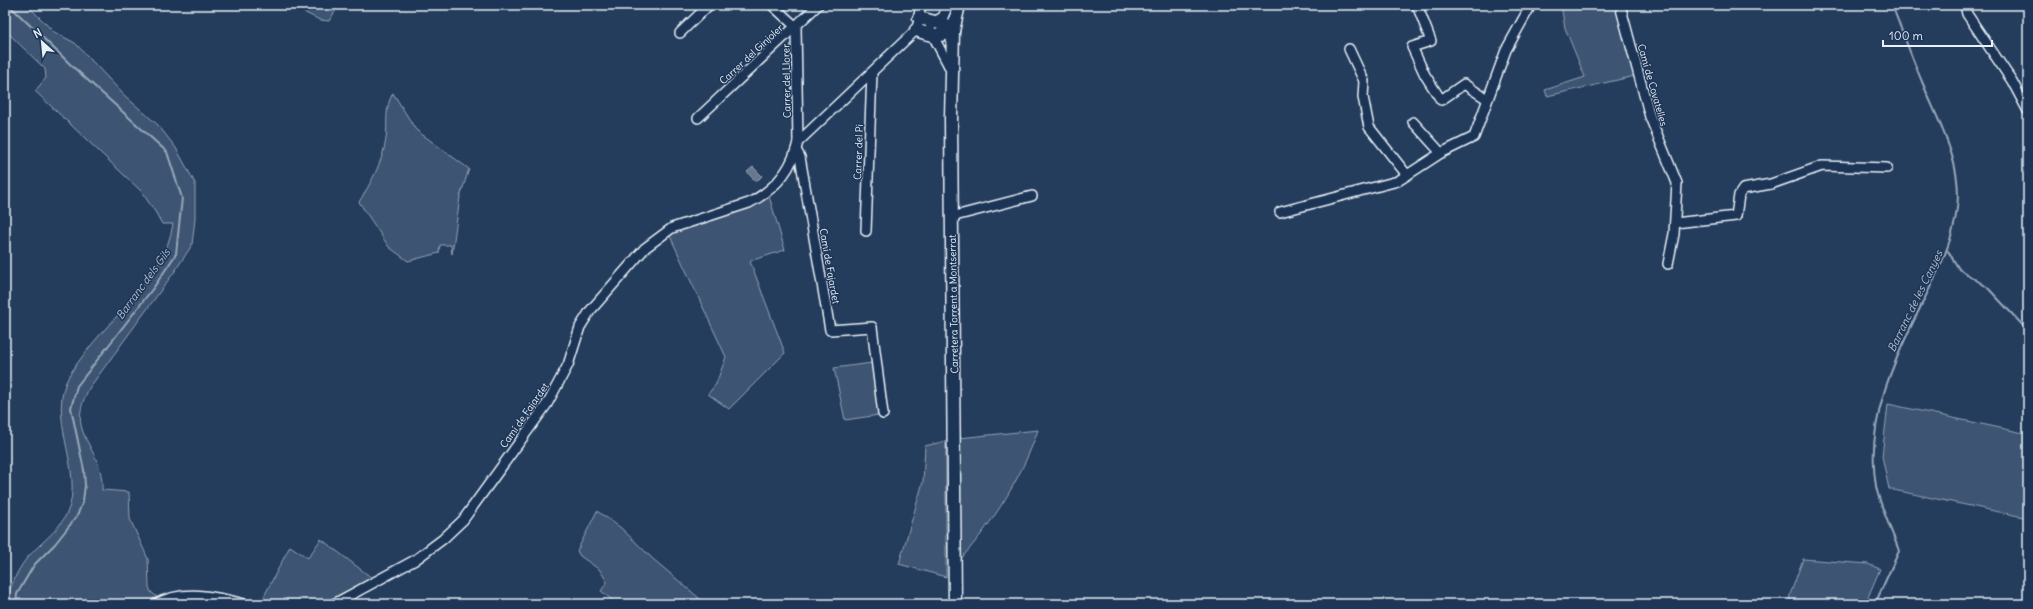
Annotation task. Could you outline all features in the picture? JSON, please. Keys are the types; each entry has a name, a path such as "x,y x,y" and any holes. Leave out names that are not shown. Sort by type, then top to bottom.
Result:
{"main road":[{"name":"Carretera Torrent a Montserrat","path":"955,604 951,70 953,32 959,5"},
{"path":"935,21 947,25 953,32 947,35 933,35 918,23 935,21"}],"street":[{"path":"680,33 709,5"},
{"path":"772,5 796,27"},
{"name":"Carrer del Ginjoler","path":"698,118 818,5"},
{"path":"918,23 920,5"},
{"path":"948,5 943,17 931,24 930,30 951,70"},
{"path":"1417,5 1431,41 1412,47 1425,74 1441,100 1464,84 1487,99"},
{"path":"1280,212 1391,183 1407,175 1441,152 1474,137 1506,50 1531,5"},
{"name":"Camí de Covatelles","path":"1620,5 1650,118 1677,183 1675,224 1668,264"},
{"path":"1965,5 1967,14 2012,81 2028,111"},
{"name":"Camí de Fajardet","path":"334,604 415,560 443,539 463,520 547,404 568,365 580,327 590,311 645,248 672,228 739,207 759,198 788,169 797,146 872,73 918,23"},
{"name":"Carrer del Llorer","path":"796,27 797,146"},
{"path":"1349,49 1364,81 1363,97 1369,127 1407,175"},
{"name":"Carrer del Pi","path":"866,231 872,73"},
{"path":"1413,122 1441,152"},
{"name":"Camí de Fajardet","path":"797,146 830,330 872,327 883,414"},
{"path":"1675,224 1736,216 1740,195 1745,188 1771,184 1822,166 1888,168"},
{"path":"951,217 1032,196"},
{"path":"156,604 172,597 200,595 244,604"}],"shaded area":[{"path":"5,5 27,5 54,32 75,43 125,96 158,125 176,148 195,183 195,219 192,245 175,271 90,387 83,404 80,417 86,440 97,461 101,474 102,490 129,492 130,519 148,559 149,587 151,592 157,597 146,604 5,604 7,595 22,564 59,526 67,513 71,498 72,482 64,431 62,398 69,375 94,341 136,295 148,279 168,244 173,224 162,224 141,191 35,91 46,78 45,69 5,30"},
{"path":"295,5 339,5 329,21 320,20 295,8"},
{"path":"1561,5 1618,5 1635,76 1547,96 1545,90 1585,77 1565,28"},
{"path":"393,93 416,130 469,169 460,197 452,254 451,245 440,245 439,253 408,261 389,247 359,202 372,180 382,155 386,139 387,110"},
{"path":"753,167 762,176 756,182 747,172"},
{"path":"769,196 785,250 750,261 785,353 729,409 708,394 716,384 726,357 669,234"},
{"path":"872,363 879,415 845,420 834,368"},
{"path":"1888,404 2028,434 2028,518 1889,489 1882,456"},
{"path":"1038,430 1023,466 1005,499 984,530 960,560 959,438"},
{"path":"946,441 946,577 899,564 923,482 925,446"},
{"path":"597,511 621,528 653,559 706,604 617,604 601,591 607,582 600,570 580,556 577,551"},
{"path":"321,539 372,578 321,604 260,604 290,546 308,558"},
{"path":"1803,559 1868,564 1880,569 1865,604 1789,604 1790,595"}],"waterway":[{"name":"Barranc dels Gils","path":"9,5 71,65 167,152 182,198 176,254 154,287 77,386 71,408 84,470 85,485 83,501 77,516 55,544 34,565 17,594 16,604"},
{"name":"Barranc de les Canyes","path":"1875,604 1899,551 1883,510 1876,486 1874,462 1878,415 1884,392 1901,347 1939,269 1948,246 1955,221 1958,192 1953,160 1948,144 1892,5"},
{"path":"1948,251 1959,269 1987,287 2028,331"}]}
